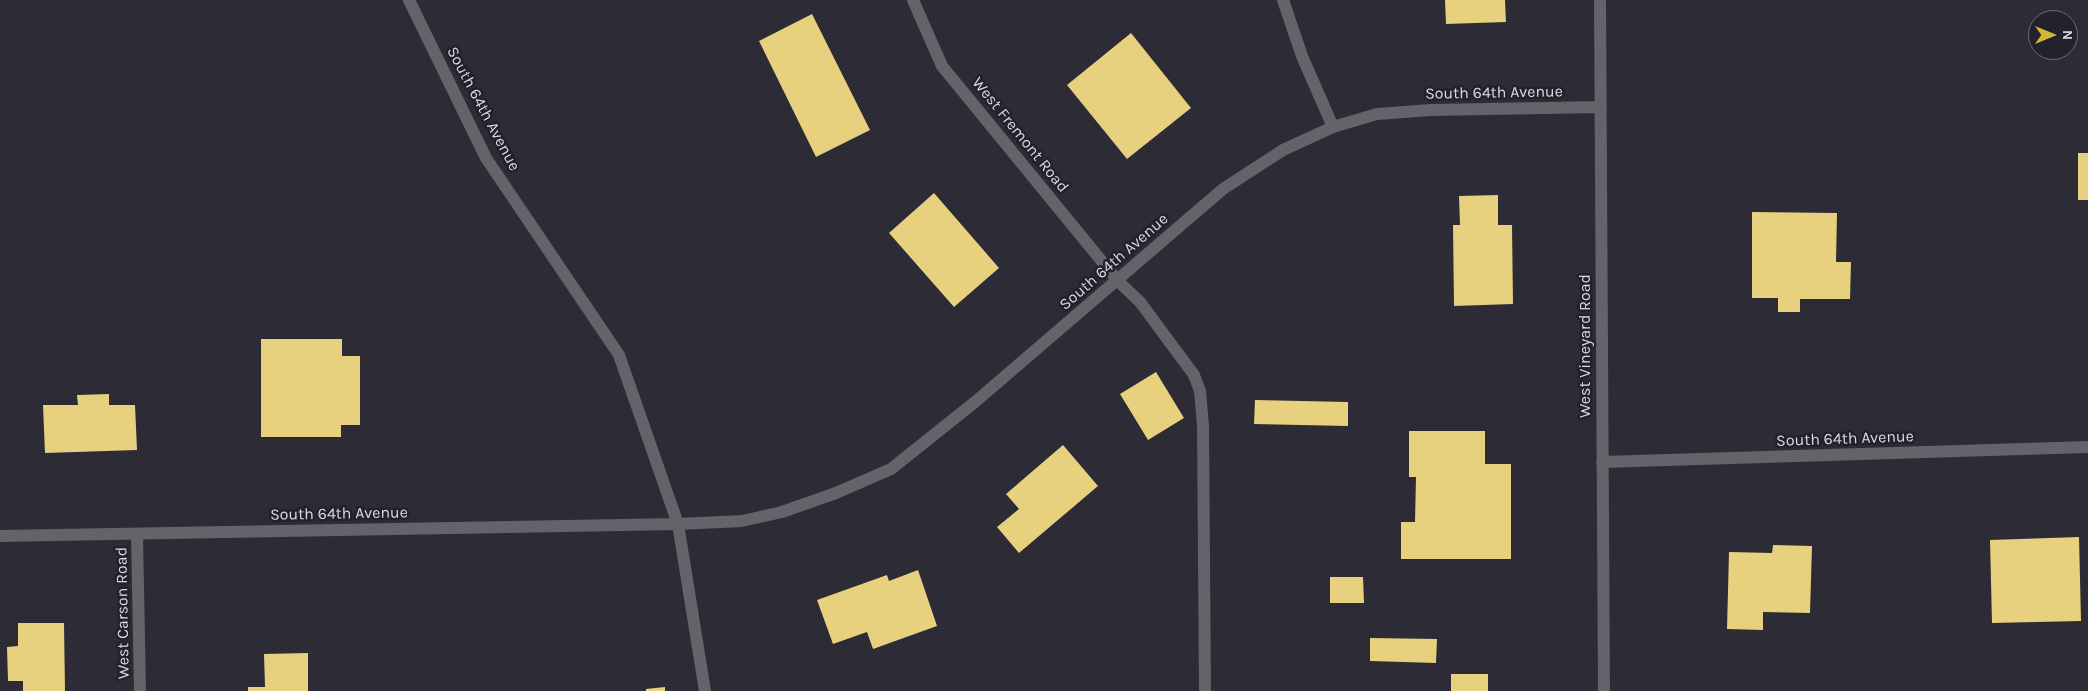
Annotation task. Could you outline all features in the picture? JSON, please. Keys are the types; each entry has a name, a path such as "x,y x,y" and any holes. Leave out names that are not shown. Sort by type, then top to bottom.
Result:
{"street":[{"name":"South 64th Avenue","path":"409,0 486,158 619,355 678,524 705,691"},
{"name":"West Fremont Road","path":"913,0 942,66 1118,281 1140,302 1194,375 1200,391 1203,426 1205,691"},
{"path":"1283,0 1302,56 1333,127"},
{"name":"West Vineyard Road","path":"1600,0 1604,691"},
{"name":"South 64th Avenue","path":"0,536 678,524 742,521 782,512 836,493 891,469 975,402 1223,189 1283,150 1333,127 1376,114 1431,110 1601,107"},
{"name":"South 64th Avenue","path":"1602,462 2088,447"},
{"name":"West Carson Road","path":"138,534 140,691"}],"building":[{"path":"1445,0 1505,0 1506,22 1446,24"},
{"path":"812,14 870,130 816,157 759,41"},
{"path":"1131,33 1191,108 1127,159 1067,85"},
{"path":"2078,153 2088,153 2088,200 2078,200"},
{"path":"934,193 999,268 954,307 889,233"},
{"path":"1498,195 1498,225 1512,225 1513,304 1454,306 1453,225 1460,225 1459,196"},
{"path":"1752,212 1837,213 1836,262 1851,262 1850,299 1800,299 1800,312 1778,312 1778,298 1752,298"},
{"path":"261,339 342,339 342,356 360,356 360,425 341,425 341,437 261,437"},
{"path":"1156,372 1184,418 1148,440 1120,394"},
{"path":"109,394 109,405 135,405 137,450 45,453 43,405 78,405 77,395"},
{"path":"1255,400 1348,402 1348,426 1254,424"},
{"path":"1409,431 1485,431 1485,464 1511,464 1511,559 1401,559 1401,522 1415,522 1416,477 1409,477"},
{"path":"1063,445 1098,486 1019,553 997,527 1019,509 1006,494"},
{"path":"2079,537 2081,621 1992,623 1990,540"},
{"path":"1773,545 1812,546 1810,613 1763,612 1763,630 1727,629 1729,552 1772,553"},
{"path":"918,570 937,626 873,649 867,632 833,644 817,600 887,575 889,581"},
{"path":"1330,577 1363,577 1364,603 1330,603"},
{"path":"18,623 64,623 65,691 23,691 23,681 8,681 7,647 18,646"},
{"path":"1370,638 1437,639 1436,663 1370,661"},
{"path":"308,653 308,691 248,691 248,687 265,687 264,654"},
{"path":"1451,674 1488,674 1488,691 1451,691"},
{"path":"665,687 665,691 646,691 646,689"}]}
